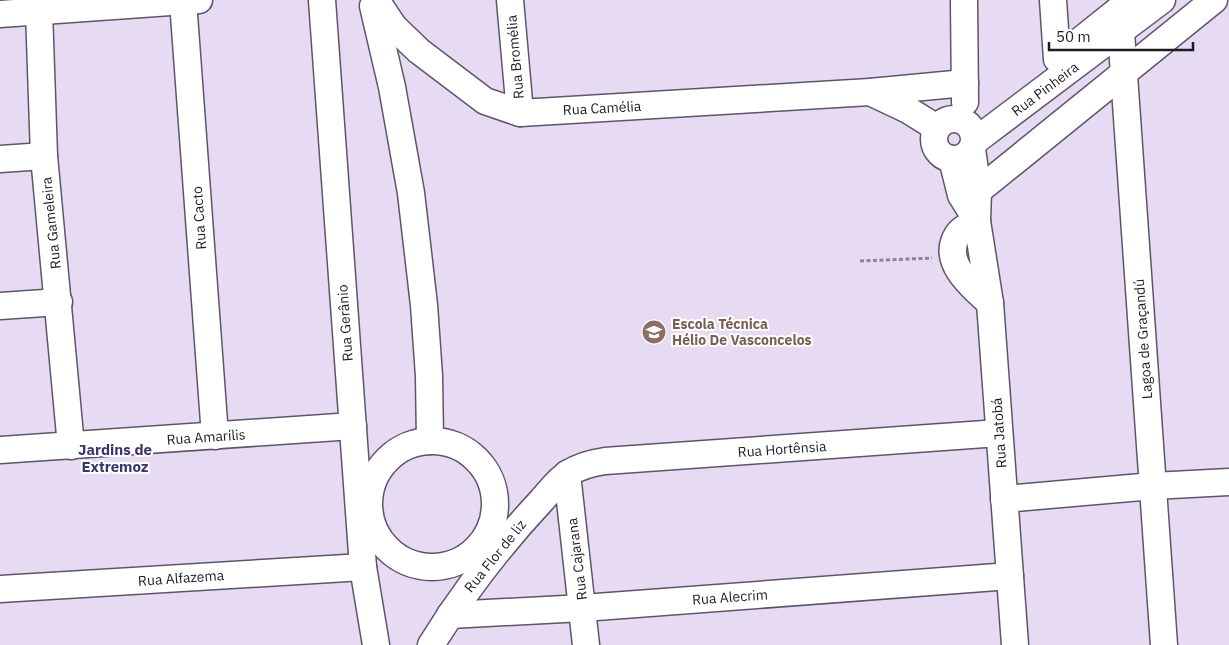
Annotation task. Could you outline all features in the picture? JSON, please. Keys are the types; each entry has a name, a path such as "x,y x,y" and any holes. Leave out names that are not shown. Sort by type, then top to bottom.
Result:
{"street":[{"path":"0,14 41,6 191,0"},
{"name":"Rua Cacto","path":"191,0 215,436"},
{"name":"Rua Gerânio","path":"322,0 352,426 364,501 363,567 376,645"},
{"name":"Rua Camélia","path":"374,0 394,27 419,51 486,101 520,113 870,92 965,83"},
{"path":"374,0 411,193 424,306 429,376 430,441"},
{"name":"Rua Bromélia","path":"510,0 520,113"},
{"name":"Rua Jatobá","path":"964,0 965,83 960,135 961,194 978,222"},
{"path":"1052,0 1057,59"},
{"name":"Rua Pinheira","path":"960,135 1131,0"},
{"name":"Rua Pinheira","path":"960,135 1121,32 1162,0"},
{"path":"978,191 1214,0"},
{"name":"Rua Gameleira","path":"41,6 44,156 71,446"},
{"name":"Lagoa de Graçandú","path":"1121,32 1164,645"},
{"path":"895,89 960,135"},
{"name":"Rua Camélia","path":"870,92 960,135"},
{"name":"Rua Jatobá","path":"960,135 978,191 978,222 990,303 1015,645"},
{"path":"0,159 44,156"},
{"path":"978,222 964,228 958,234 953,246 953,256 963,277 990,303"},
{"path":"0,306 58,302"},
{"name":"Rua Amarílis","path":"0,450 352,426"},
{"name":"Rua Hortênsia","path":"567,474 586,465 605,461 999,434"},
{"path":"430,441 447,443 463,449 477,460 488,474 494,490 495,508 491,546 457,563 439,567 421,566 404,561 389,550 377,536 364,501 382,466 395,453 411,445 430,441"},
{"name":"Rua Flor de liz","path":"431,645 491,546 527,516 567,474"},
{"name":"Rua Cajarana","path":"567,474 586,645"},
{"path":"1004,499 1153,486 1229,482"},
{"name":"Rua Alfazema","path":"0,589 363,567"},
{"name":"Rua Alecrim","path":"450,615 583,608 1010,576"}],"path":[{"path":"860,261 953,256"}],"place":[{"name":"Escola Técnica Hélio De Vasconcelos","path":"654,332"}],"district":[{"name":"Jardins de Extremoz","path":"115,458"}]}
